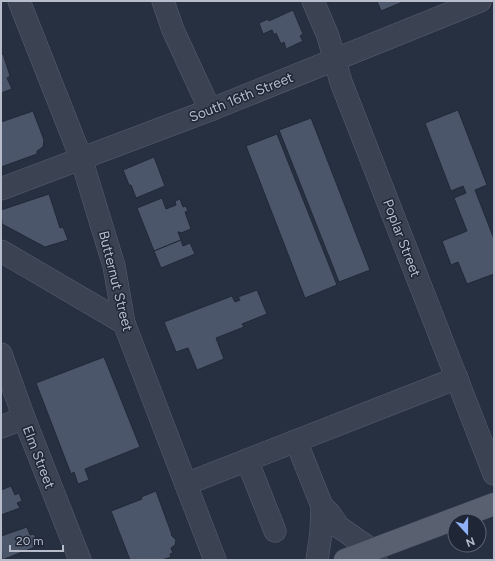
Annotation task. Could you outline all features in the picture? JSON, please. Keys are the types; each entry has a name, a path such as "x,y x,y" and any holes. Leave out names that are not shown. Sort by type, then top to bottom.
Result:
{"main road":[{"path":"345,560 374,555 494,504"}],"street":[{"name":"Butternut Street","path":"19,1 81,158 114,266 124,323 215,560"},
{"path":"163,1 173,30 210,110"},
{"name":"Poplar Street","path":"313,1 328,36 341,82 494,474"},
{"name":"South 16th Street","path":"1,189 210,110 480,1"},
{"path":"1,251 124,323"},
{"name":"Elm Street","path":"1,354 24,418 80,560"},
{"path":"186,484 457,378"},
{"path":"1,427 24,418"},
{"path":"296,441 322,506 339,527 374,555"},
{"path":"247,460 275,531"},
{"path":"317,560 321,533 322,506"}],"building":[{"path":"377,1 405,1 381,11"},
{"path":"293,10 303,34 300,36 303,41 286,49 284,42 281,44 276,33 274,35 272,30 263,34 259,23 268,19 269,21"},
{"path":"3,54 10,76 7,78 12,89 1,93 1,55"},
{"path":"458,110 487,185 475,190 494,239 494,274 467,284 458,262 451,265 442,241 467,231 454,198 466,193 463,186 451,191 425,123"},
{"path":"33,111 44,140 43,147 37,151 37,154 1,167 1,122"},
{"path":"311,118 370,270 339,282 279,130"},
{"path":"277,134 337,285 305,298 246,146"},
{"path":"154,157 165,186 136,198 123,170"},
{"path":"49,194 60,228 63,227 68,240 45,247 2,224 1,210"},
{"path":"162,198 166,209 176,205 175,201 180,199 183,207 186,206 188,211 185,212 191,229 181,233 178,232 181,240 154,251 137,208"},
{"path":"181,240 183,246 190,243 195,254 161,268 154,251"},
{"path":"257,290 267,314 242,324 244,327 216,338 224,359 197,370 188,348 176,352 164,322 232,296 235,302 240,300 238,297"},
{"path":"104,357 140,447 85,469 89,480 78,484 74,472 71,474 36,383"},
{"path":"11,486 15,495 19,493 22,501 17,503 20,508 1,515 1,490"},
{"path":"156,491 171,535 176,540 175,545 171,548 173,553 170,554 171,557 162,560 130,560 111,511 142,499 141,497"},
{"path":"27,527 30,535 34,534 37,541 33,542 35,547 2,560 1,536"}]}
